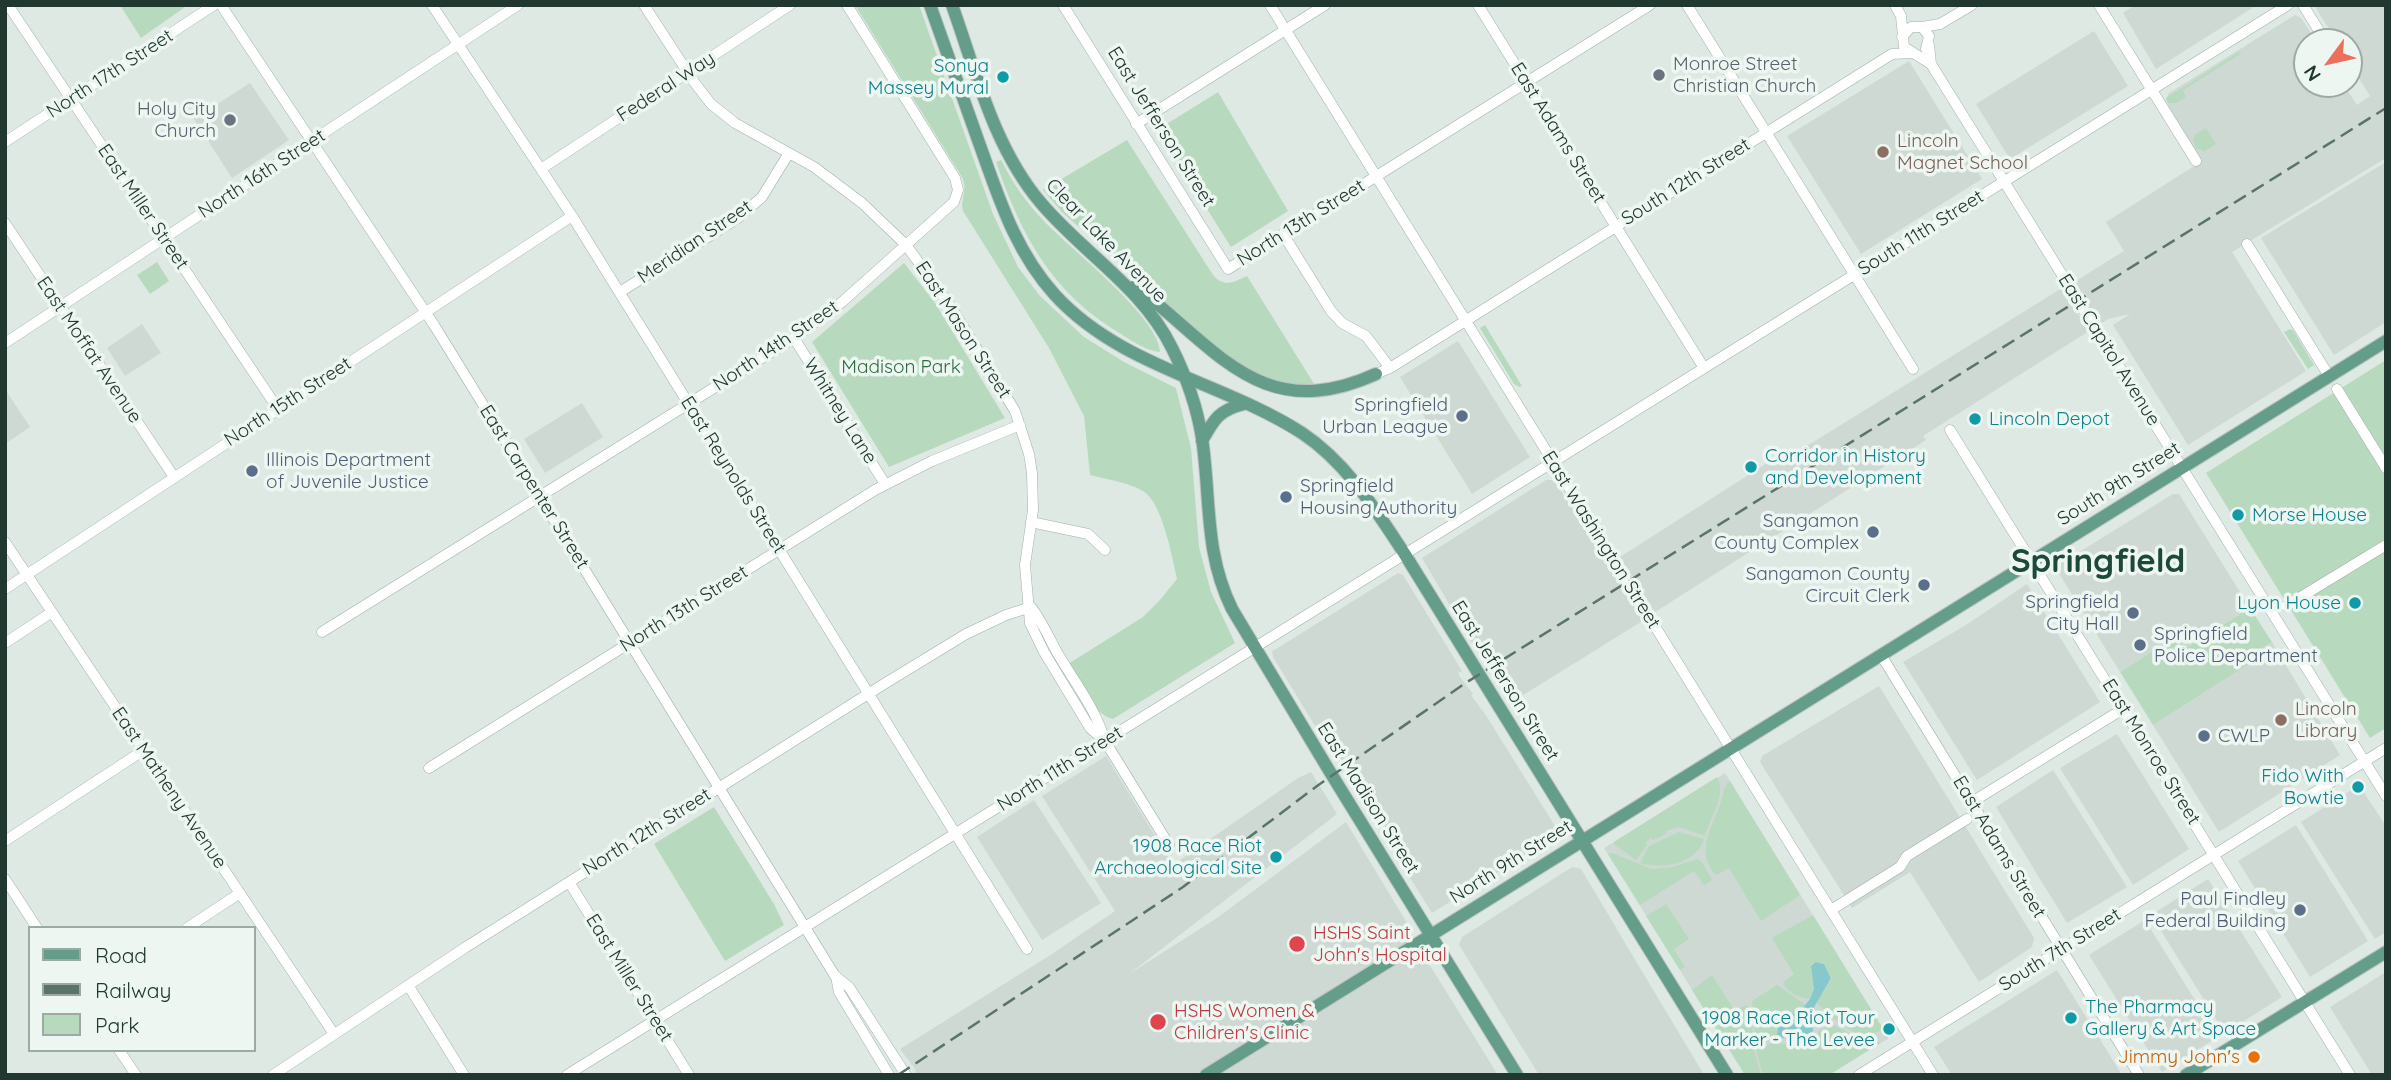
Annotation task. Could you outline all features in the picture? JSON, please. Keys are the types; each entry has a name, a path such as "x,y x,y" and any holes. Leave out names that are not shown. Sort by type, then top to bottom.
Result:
{"main road":[{"path":"930,5 1006,219 1027,258 1055,294 1085,323 1128,350 1184,377"},
{"name":"Clear Lake Avenue","path":"952,5 996,127 1015,166 1042,204 1125,282 1145,305 1172,347 1194,401 1202,441"},
{"path":"1093,254 1159,304 1225,363 1256,381 1284,390 1320,391 1348,386 1376,374"},
{"name":"South 9th Street","path":"1730,748 2386,341"},
{"name":"East Jefferson Street","path":"1184,377 1304,434 1340,465 1373,505 1727,1075"},
{"path":"1202,441 1219,414 1228,408 1244,404"},
{"name":"East Madison Street","path":"1202,441 1210,540 1225,595 1254,649 1517,1075"},
{"name":"North 9th Street","path":"1206,1075 1730,748"},
{"path":"2186,1075 2386,952"}],"street":[{"name":"East Miller Street","path":"8,5 278,409"},
{"name":"North 17th Street","path":"5,142 214,5"},
{"name":"East Carpenter Street","path":"221,5 425,312 835,976 839,992 889,1075"},
{"name":"East Reynolds Street","path":"432,5 620,292 1027,949"},
{"name":"North 16th Street","path":"5,343 518,5"},
{"name":"East Mason Street","path":"644,5 711,104 722,114 836,183 862,203 906,245 951,307 1009,400 1020,425 1032,473 1031,522 1025,565 1031,607 1100,722 1105,741 1169,845"},
{"name":"Federal Way","path":"541,169 790,5"},
{"name":"North 14th Street","path":"322,632 794,338 842,302 954,202 958,184 847,5"},
{"name":"East Jefferson Street","path":"1063,5 1228,270"},
{"name":"East Washington Street","path":"1270,5 1933,1075"},
{"path":"1136,124 1325,5"},
{"name":"East Adams Street","path":"1478,5 1704,368"},
{"name":"North 13th Street","path":"1228,270 1650,5"},
{"path":"1687,5 1913,369"},
{"path":"1895,5 1901,16 1904,47 1931,64"},
{"path":"1892,54 1906,29 1940,24 1972,5"},
{"path":"2099,5 2196,161"},
{"name":"South 11th Street","path":"1553,462 2288,5"},
{"path":"2303,5 2317,28"},
{"path":"1901,16 1927,32 1929,42"},
{"path":"1913,53 1924,51 1940,24"},
{"name":"East Capitol Avenue","path":"1929,42 1931,64 2386,796"},
{"name":"South 12th Street","path":"1465,320 1892,54 1913,53"},
{"name":"Meridian Street","path":"620,292 738,218 762,197 789,153"},
{"name":"North 15th Street","path":"5,589 572,216"},
{"name":"East Moffat Avenue","path":"5,223 174,477"},
{"path":"1283,234 1336,318 1366,336 1390,368"},
{"path":"2247,244 2329,376"},
{"path":"1376,374 1390,368 1465,320"},
{"name":"Whitney Lane","path":"794,338 885,484"},
{"path":"2337,389 2386,468"},
{"name":"North 13th Street","path":"429,768 885,484 932,461 1020,425"},
{"name":"East Monroe Street","path":"1950,430 2350,1075"},
{"name":"North 11th Street","path":"567,1075 1553,462"},
{"path":"1031,522 1088,534 1105,550"},
{"name":"East Matheny Avenue","path":"5,542 334,1034"},
{"path":"2286,606 2386,545"},
{"name":"North 12th Street","path":"273,1075 569,881 965,634 1031,607"},
{"path":"5,643 51,612"},
{"name":"East Adams Street","path":"1881,655 2139,1075"},
{"path":"1972,802 2123,709"},
{"name":"South 7th Street","path":"1859,1075 2386,748"},
{"path":"5,841 144,750"},
{"path":"1831,911 1900,867 1907,856 1967,819"},
{"path":"5,879 36,926"},
{"name":"East Miller Street","path":"569,881 689,1075"},
{"path":"190,926 240,893"},
{"name":"East Carpenter Street","path":"835,976 849,987 906,1075"},
{"path":"408,985 464,1075"},
{"path":"121,1052 136,1075"}],"shaded area":[{"path":"2135,5 2257,5 2156,69 2123,13"},
{"path":"2314,5 2386,5 2386,158 2232,252 2306,371 2188,445 2113,325 2130,314 2108,319 2100,324 2074,282 2124,251 2106,222 2202,161 2169,107 2166,99 2169,93 2295,15 2301,18 2308,28 2293,28 2293,98 2352,98 2357,105 2370,96 2363,85 2363,28 2328,28"},
{"path":"2094,31 2128,86 2010,159 1976,104"},
{"path":"1909,61 1982,179 1861,254 1787,136"},
{"path":"250,83 289,140 232,178 194,119"},
{"path":"2386,162 2386,322 2334,355 2261,238"},
{"path":"2062,288 2089,331 1923,436 1926,440 1655,612 1620,557 1778,456 1802,449"},
{"path":"142,324 161,353 125,376 107,348"},
{"path":"1458,341 1530,457 1472,494 1400,377"},
{"path":"5,389 30,427 5,444"},
{"path":"582,403 603,437 545,473 524,439"},
{"path":"1546,480 1556,483 1644,620 1512,702 1486,656 1481,658 1422,558"},
{"path":"2173,494 2179,494 2250,608 2188,647 2181,646 2175,637 2120,672 2055,567"},
{"path":"1398,573 1403,575 1462,671 1458,673 1460,677 1560,834 1432,913 1358,794 1362,791 1353,777 1350,778 1339,755 1331,752 1273,657 1272,651"},
{"path":"2027,584 2100,702 1977,780 1903,662 1966,625"},
{"path":"2272,642 2340,755 2219,832 2153,725 2254,661 2262,648"},
{"path":"1879,686 2034,938 2032,947 1979,982 1910,872 1852,908 1760,762 1762,756"},
{"path":"2117,734 2189,849 2133,885 2060,768"},
{"name":"HSHS Saint John's Hospital","path":"1106,756 1173,865 1298,778 1311,772 1337,814 1129,974 1217,918 1346,822 1410,928 1408,930 1498,1075 917,1075 900,1049 1052,954 1115,911 1042,796"},
{"path":"2053,770 2127,887 2067,923 1996,807"},
{"path":"1725,773 1889,1038 1829,1075 1745,1075 1604,848"},
{"path":"2359,785 2386,826 2386,932 2375,939 2301,822"},
{"path":"1034,800 1101,903 1042,940 977,837"},
{"name":"Paul Findley Federal Building","path":"2296,825 2368,941 2310,977 2238,861"},
{"path":"1572,867 1581,869 1704,1075 1539,1075 1459,945 1462,937"},
{"path":"2208,879 2282,997 2225,1033 2151,915"},
{"path":"2145,920 2218,1037 2162,1072 2089,955"},
{"path":"2057,970 2122,1075 1952,1075 1934,1047"},
{"path":"2386,972 2386,1075 2372,1075 2330,1007"}],"green space":[{"path":"120,5 188,5 141,38"},
{"path":"855,5 919,5 993,214 1018,267 1040,296 1084,337 1124,362 1176,388 1191,448 1199,547 1211,592 1235,643 1113,719 1105,716 1092,704 1068,664 1143,617 1177,579 1163,523 1154,503 1143,491 1090,475 1084,416 1049,348 963,211 962,177"},
{"path":"2239,52 2240,54 2183,90 2186,97 2176,103 2168,103 2166,98"},
{"path":"1218,92 1288,211 1231,247 1157,130"},
{"path":"2206,128 2216,144 2203,152 2196,149 2193,140 2195,135"},
{"path":"1127,140 1213,275 1225,283 1247,276 1316,387 1304,387 1255,376 1208,341 1062,212 1043,190"},
{"path":"1001,160 1037,214 1111,284 1145,321 1156,338 1160,352 1150,350 1125,337 1097,318 1076,301 1058,281 1028,238 1016,214 996,162"},
{"path":"157,262 169,281 150,294 137,275"},
{"name":"Madison Park","path":"904,263 935,303 1005,418 889,467 812,342"},
{"path":"1485,325 1522,386 1514,384 1480,328"},
{"path":"2290,329 2314,365 2308,369 2284,332"},
{"path":"2386,360 2386,728 2370,738 2206,473"},
{"path":"2250,608 2272,642 2262,648 2254,661 2153,725 2120,672 2175,637 2181,646 2188,647"},
{"path":"1717,777 1720,784 1719,799 1705,836 1679,827 1666,831 1666,834 1653,840 1651,838 1645,843 1647,845 1636,860 1615,845 1614,842"},
{"path":"1730,781 1800,895 1761,921 1729,868 1716,875 1706,857 1710,829"},
{"path":"714,807 774,904 784,925 725,961 654,844"},
{"path":"1679,832 1704,839 1694,854 1668,865 1640,863 1649,846"},
{"path":"1612,853 1652,869 1673,867 1697,859 1702,862 1712,880 1704,885 1694,871 1640,905 1608,854"},
{"path":"1666,904 1689,939 1674,949 1685,967 1680,970 1646,916"},
{"path":"1813,915 1883,1029 1863,1034 1854,1031 1838,1022 1816,1003 1832,978 1820,962 1811,964 1814,989 1810,999 1794,994 1785,986 1783,982 1794,974 1772,938"},
{"path":"1712,975 1735,1011 1746,1005 1751,1009 1754,1050 1761,1075 1745,1075 1692,990"},
{"path":"1777,985 1806,1005 1781,1019 1777,1034 1780,1039 1756,1046 1752,1001"},
{"path":"1831,1024 1851,1034 1874,1038 1880,1043 1829,1075 1763,1075 1756,1050 1775,1042 1800,1047 1810,1043 1819,1031"}],"water":[{"path":"1816,962 1824,964 1831,978 1813,1009 1813,1031 1803,1039 1781,1038 1777,1034 1780,1020 1802,1009 1810,999 1814,989 1811,966"}],"railway":[{"path":"898,1075 1183,887 1317,786 1464,684 2386,108"}],"place":[{"name":"Monroe Street Christian Church","path":"1659,75"},
{"name":"Sonya Massey Mural","path":"1003,77"},
{"name":"Holy City Church","path":"230,120"},
{"name":"Lincoln Magnet School","path":"1883,152"},
{"name":"Springfield Urban League","path":"1462,416"},
{"name":"Lincoln Depot","path":"1975,419"},
{"name":"Corridor in History and Development","path":"1751,467"},
{"name":"Illinois Department of Juvenile Justice","path":"252,471"},
{"name":"Springfield Housing Authority","path":"1286,497"},
{"name":"Morse House","path":"2238,515"},
{"name":"Sangamon County Complex","path":"1873,532"},
{"name":"Sangamon County Circuit Clerk","path":"1924,585"},
{"name":"Lyon House","path":"2355,603"},
{"name":"Springfield City Hall","path":"2133,613"},
{"name":"Springfield Police Department","path":"2140,645"},
{"name":"Lincoln Library","path":"2281,720"},
{"name":"CWLP","path":"2204,736"},
{"name":"Fido With Bowtie","path":"2358,787"},
{"name":"1908 Race Riot Archaeological Site","path":"1276,857"},
{"name":"Paul Findley Federal Building","path":"2300,910"},
{"name":"HSHS Saint John's Hospital","path":"1297,944"},
{"name":"The Pharmacy Gallery & Art Space","path":"2071,1018"},
{"name":"HSHS Women & Children's Clinic","path":"1158,1022"},
{"name":"1908 Race Riot Tour Marker - The Levee","path":"1889,1029"},
{"name":"Jimmy John's","path":"2254,1057"}],"district":[{"name":"Springfield","path":"2098,562"}]}
